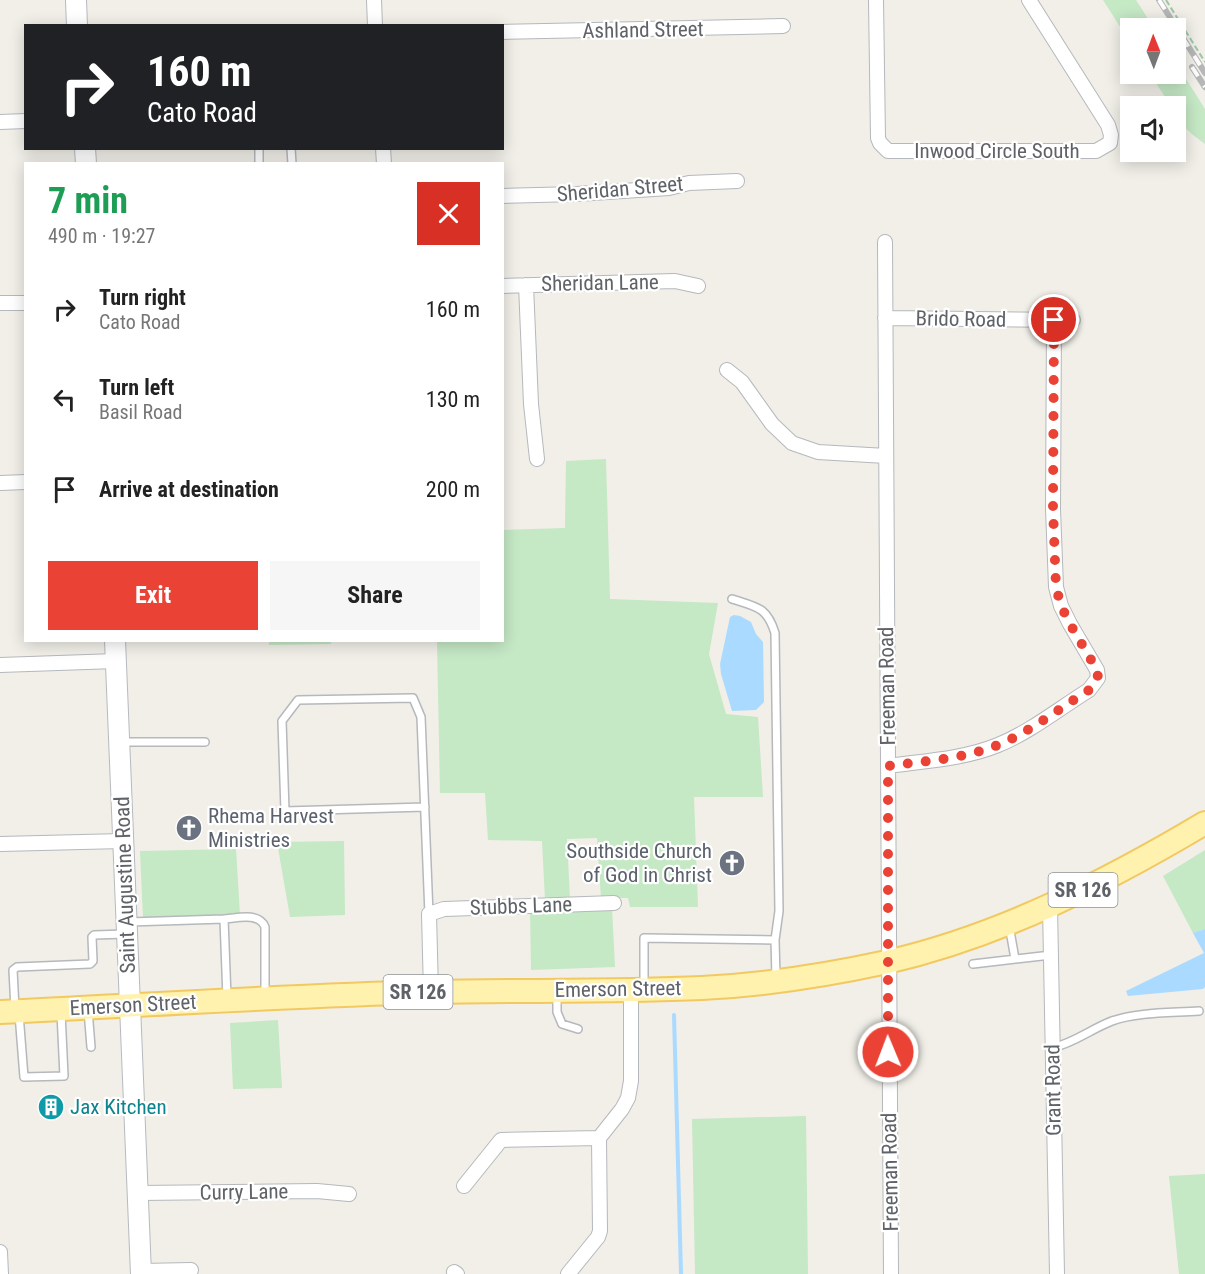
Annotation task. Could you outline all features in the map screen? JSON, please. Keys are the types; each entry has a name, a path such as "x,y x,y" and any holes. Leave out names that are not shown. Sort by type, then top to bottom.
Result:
{"main road":[{"path":"76,0 77,24"},
{"name":"Saint Augustine Road","path":"115,642 141,1273"},
{"name":"Emerson Street","path":"11,1012 265,997 703,988 776,980 888,961 943,946 1009,923 1126,869 1205,823"}],"street":[{"path":"374,0 375,24"},
{"name":"Inwood Circle South","path":"876,0 878,138 883,147 893,152 1096,151 1110,143 1111,135 1108,125 1029,0"},
{"name":"Ashland Street","path":"504,32 783,26"},
{"path":"0,122 24,121"},
{"name":"Sheridan Street","path":"504,196 577,194 669,188 689,183 737,181"},
{"name":"Freeman Road","path":"885,242 891,1274"},
{"name":"Sheridan Lane","path":"504,286 675,281 698,286"},
{"path":"526,285 531,404 537,459"},
{"path":"0,303 24,303"},
{"name":"Brido Road","path":"885,318 1073,320"},
{"path":"888,766 969,754 997,746 1089,690 1098,678 1097,670 1061,606 1056,587 1053,509 1054,320"},
{"path":"727,370 742,382 772,424 792,443 818,452 886,456"},
{"path":"0,483 24,482"},
{"path":"0,665 116,661"},
{"path":"0,844 123,841"},
{"name":"Stubbs Lane","path":"429,914 444,909 614,903"},
{"name":"Grant Road","path":"1050,906 1057,1274"},
{"path":"429,914 431,992"},
{"path":"568,1274 598,1237 600,1231 599,1138 628,1098 638,989"},
{"path":"464,1186 501,1140 599,1138"},
{"name":"Curry Lane","path":"138,1194 317,1191 349,1194"},
{"path":"0,1252 1,1274"},
{"path":"141,1273 191,1270"}],"lane":[{"path":"732,599 757,607 770,617 775,633 779,912 775,940 776,980"},
{"path":"425,807 285,811 282,721 298,700 413,698 421,717 425,807 429,914"},
{"path":"119,742 205,742"},
{"path":"61,1009 64,1076 24,1077 11,1012 13,970 17,967 90,964 93,961 92,937 94,935 127,928 224,919 257,918 263,922 265,927 265,997"},
{"path":"224,919 227,1000"},
{"path":"1009,923 1015,960"},
{"path":"638,989 644,938 775,940"},
{"path":"973,964 1051,956"},
{"path":"557,990 557,1012 562,1024 578,1029"},
{"path":"88,1007 90,1047"},
{"path":"1052,1047 1065,1045 1114,1020 1199,1011"}],"path":[{"path":"1166,0 1205,62"}],"green space":[{"path":"1103,0 1136,0 1148,18 1120,18 1120,27"},
{"path":"1186,79 1205,109 1205,144 1186,128 1186,96 1164,96 1157,84 1186,84"},
{"path":"606,459 610,599 718,603 709,654 726,714 758,717 763,797 694,797 698,907 630,907 628,898 601,898 597,838 567,839 570,900 545,900 542,841 488,840 485,793 440,793 437,642 504,642 504,530 565,528 566,461"},
{"path":"269,642 331,642 331,644 269,645"},
{"path":"344,841 345,915 290,917 277,842"},
{"path":"236,849 240,915 143,918 140,851"},
{"path":"1205,850 1205,929 1193,933 1163,876"},
{"path":"612,907 615,967 531,970 530,910"},
{"path":"278,1020 282,1088 233,1089 230,1023"},
{"path":"806,1116 808,1274 695,1274 692,1119"},
{"path":"1205,1174 1205,1274 1179,1274 1169,1176"}],"water":[{"path":"734,615 751,622 756,634 763,642 764,702 756,710 732,711 721,674 720,664 730,617"},
{"path":"1205,929 1205,987 1203,989 1128,996 1126,991 1204,953 1193,933"}],"waterway":[{"path":"674,1015 681,1274"}],"railway":[{"path":"1159,0 1205,73"},
{"path":"1192,67 1205,87"}],"place":[{"name":"Rhema Harvest Ministries","path":"189,828"},
{"name":"Southside Church of God in Christ","path":"732,863"},
{"name":"Jax Kitchen","path":"51,1107"}],"route":[{"path":"888,1052 888,766 969,754 997,746 1089,690 1098,678 1094,663 1061,606 1053,568 1054,320"}]}
